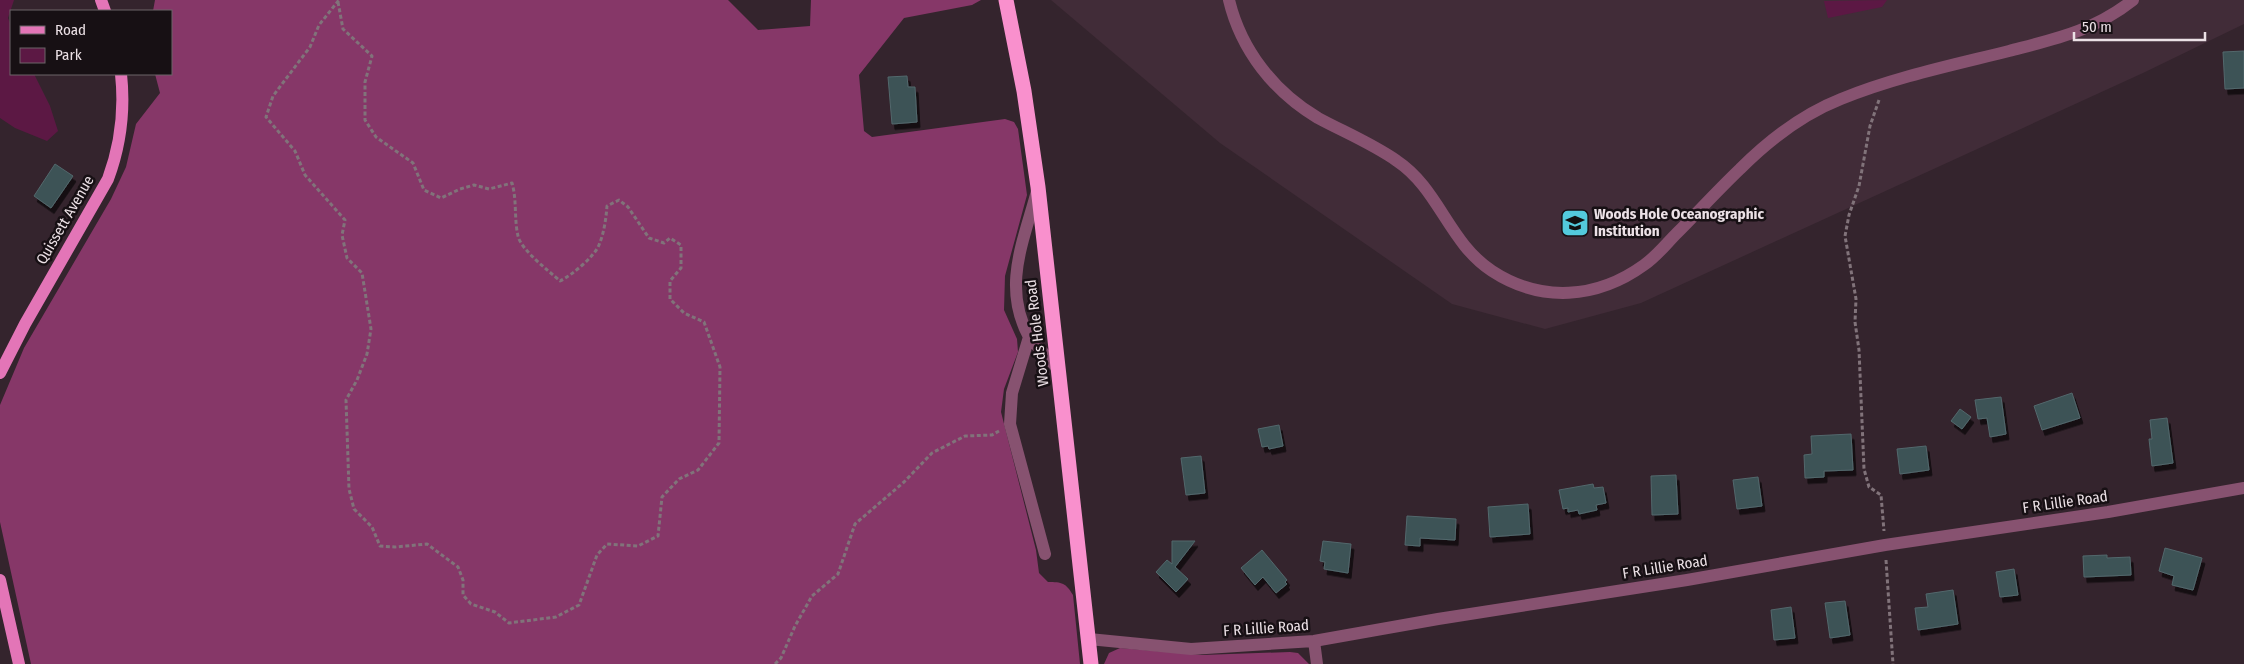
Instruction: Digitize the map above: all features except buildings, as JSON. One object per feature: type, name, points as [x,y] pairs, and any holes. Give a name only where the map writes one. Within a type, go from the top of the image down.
[{"type":"highway","name":"Woods Hole Road","points":[[1006,0],[1025,101],[1038,186],[1091,664]]},
{"type":"main road","name":"Quissett Avenue","points":[[0,373],[25,324],[108,179],[122,131],[124,100],[121,75]]},
{"type":"main road","points":[[0,580],[18,664]]},
{"type":"street","points":[[1229,0],[1234,18],[1249,49],[1270,80],[1281,91],[1311,113],[1403,165],[1429,191],[1457,238],[1479,262],[1513,282],[1548,293],[1582,291],[1606,285],[1633,272],[1656,254],[1739,169],[1785,130],[1838,100],[1886,84],[2064,37],[2100,22],[2133,0]]},
{"type":"street","points":[[1038,186],[1015,271],[1016,302],[1020,321],[1029,338],[1059,370]]},
{"type":"street","points":[[1029,338],[1012,393],[1010,424],[1045,554]]},
{"type":"street","name":"F R Lillie Road","points":[[1089,639],[1192,649],[1314,641],[1438,619],[1687,580],[1885,545],[2108,512],[2244,488]]},
{"type":"street","points":[[1314,641],[1317,664]]},
{"type":"path","points":[[338,1],[343,29],[372,56],[365,82],[365,120],[376,137],[413,163],[424,190],[441,198],[460,188],[474,185],[489,189],[512,183],[516,197],[518,238],[528,251],[560,281],[573,275],[599,247],[607,206],[619,200],[628,207],[649,238],[664,243],[670,238],[681,245],[681,268],[670,281],[670,299],[684,313],[704,322],[714,348],[720,367],[719,443],[698,470],[679,479],[662,497],[658,536],[638,546],[607,544],[596,554],[579,605],[556,617],[509,623],[495,612],[471,604],[464,595],[463,580],[458,567],[427,544],[395,547],[380,546],[372,527],[354,509],[349,489],[346,400],[357,380],[367,354],[371,329],[362,273],[347,258],[342,234],[344,220],[305,175],[295,151],[266,117],[273,96],[310,46],[319,25],[338,1]]},
{"type":"path","points":[[1886,84],[1870,126],[1859,186],[1849,215],[1845,236],[1856,299],[1855,322],[1859,350],[1864,469],[1870,487],[1881,495],[1893,664]]},
{"type":"path","points":[[775,664],[781,658],[795,626],[812,596],[838,574],[855,524],[904,482],[932,454],[964,436],[992,435],[1010,424]]},
{"type":"shaded area","points":[[155,0],[728,0],[758,30],[810,26],[811,0],[981,0],[972,5],[904,18],[859,75],[864,131],[872,137],[1005,119],[1014,122],[1018,129],[1027,195],[1005,276],[1004,310],[1017,339],[1018,352],[1004,389],[1001,412],[1036,550],[1039,573],[1048,582],[1060,583],[1066,586],[1073,595],[1080,664],[31,664],[0,522],[0,405],[24,348],[111,199],[126,167],[136,124],[160,93],[155,75],[172,75],[172,10],[153,10]]},
{"type":"shaded area","name":"Woods Hole Oceanographic Institution","points":[[1051,0],[2244,0],[2244,24],[2143,73],[1641,303],[1545,329],[1452,304],[1220,143]]},
{"type":"shaded area","points":[[1120,648],[1202,655],[1290,652],[1298,653],[1309,664],[1104,664],[1109,653]]},
{"type":"green space","points":[[0,0],[14,0],[8,18],[10,23],[10,75],[34,75],[50,106],[58,131],[47,141],[15,128],[0,118]]},
{"type":"green space","points":[[1887,0],[1882,7],[1828,18],[1824,1]]},
{"type":"place","name":"Woods Hole Oceanographic Institution","points":[[1575,223]]}]
